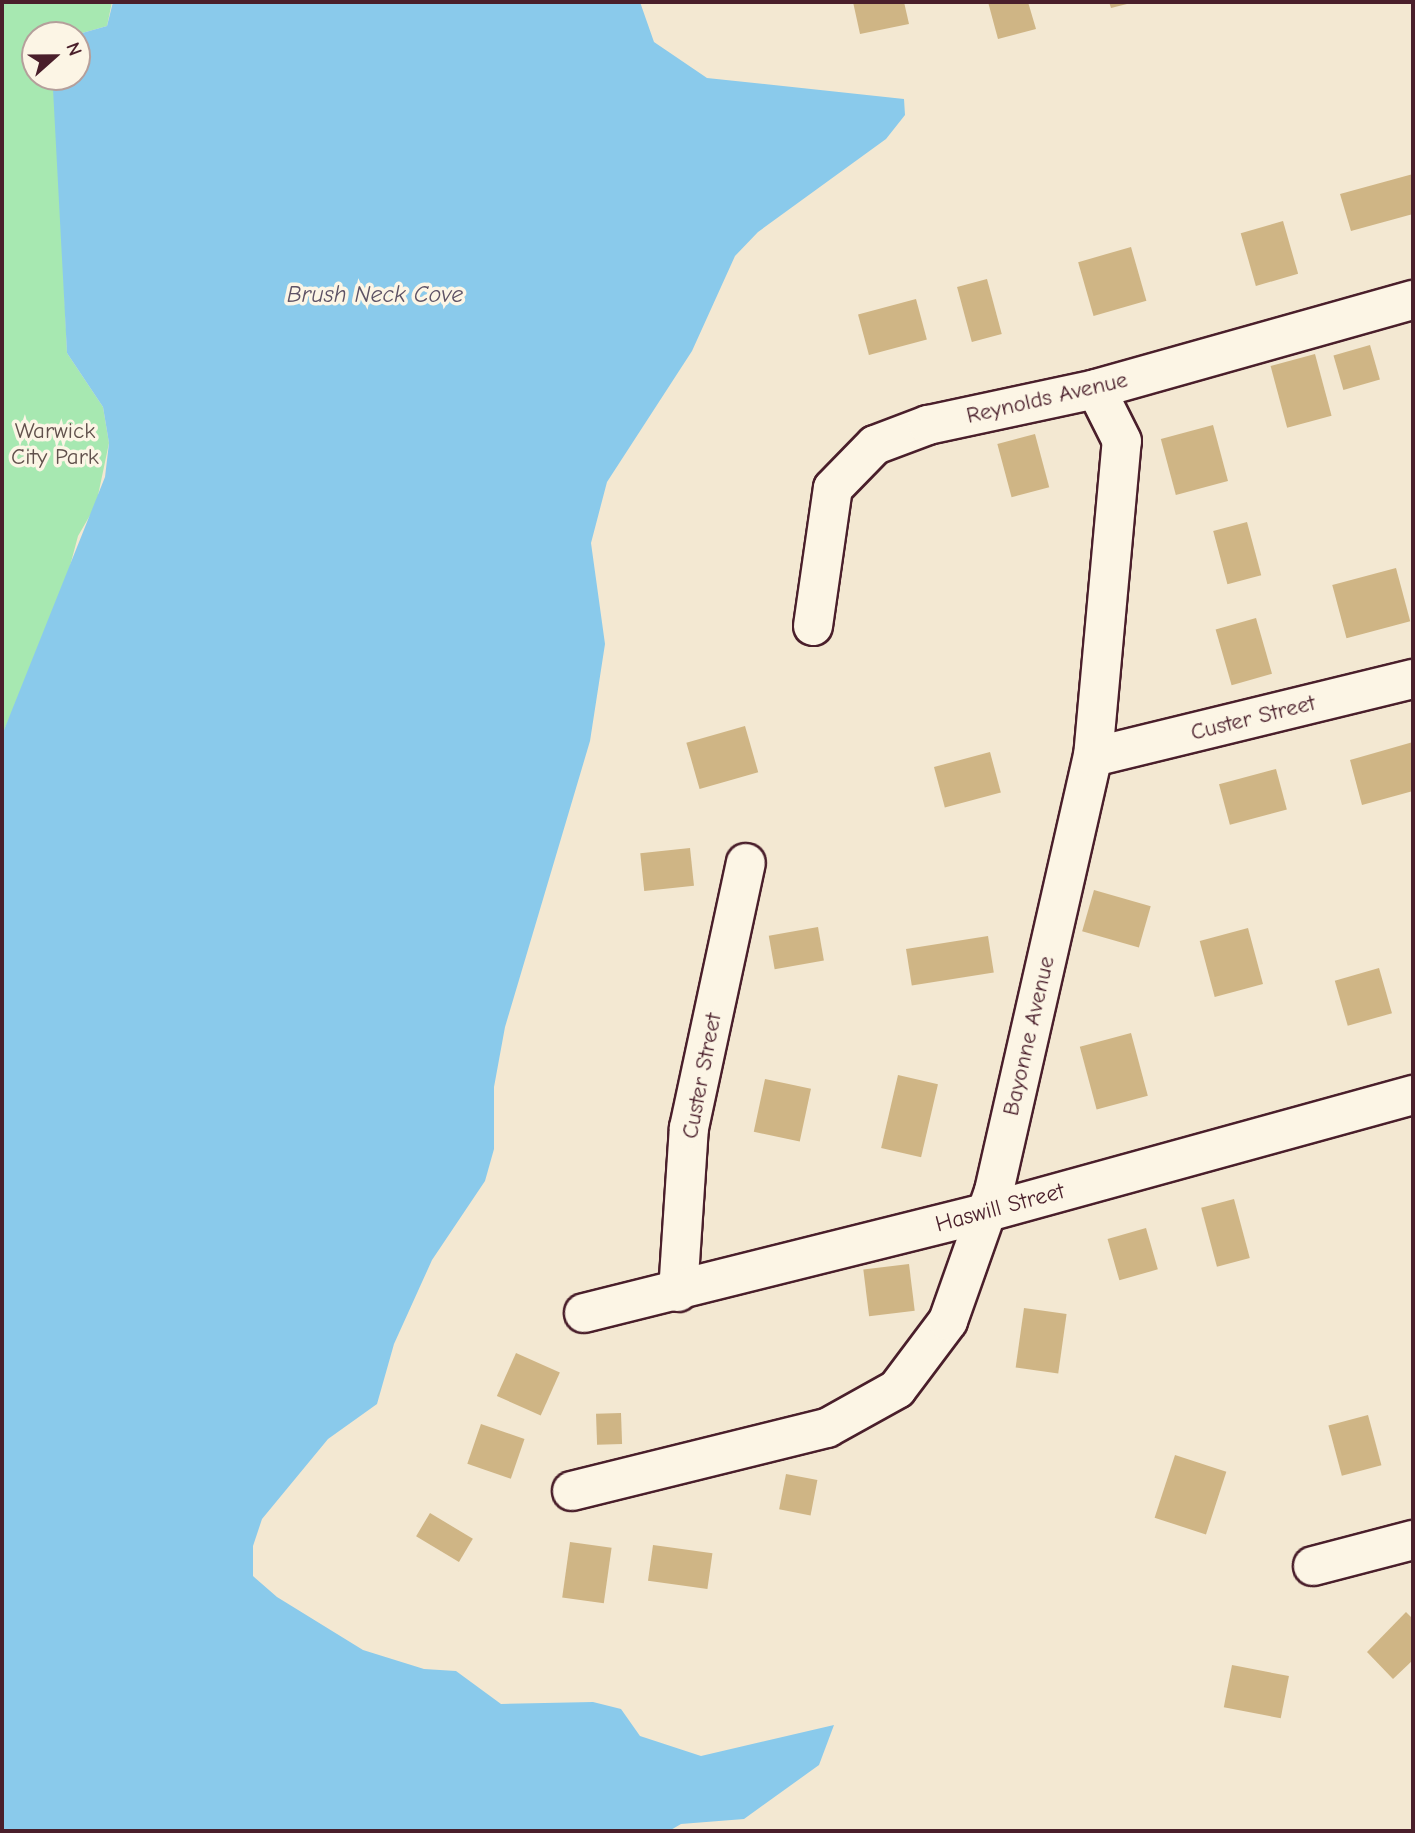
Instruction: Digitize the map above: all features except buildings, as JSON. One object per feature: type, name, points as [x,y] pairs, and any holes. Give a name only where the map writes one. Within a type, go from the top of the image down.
[{"type":"street","name":"Reynolds Avenue","points":[[813,626],[833,488],[853,462],[875,445],[928,425],[1096,389],[1413,300]]},
{"type":"street","name":"Bayonne Avenue","points":[[572,1491],[827,1428],[897,1389],[948,1321],[988,1212],[1093,757],[1122,441],[1096,389]]},
{"type":"street","name":"Custer Street","points":[[1093,757],[1413,679]]},
{"type":"street","name":"Custer Street","points":[[678,1292],[689,1128],[746,863]]},
{"type":"street","name":"Haswill Street","points":[[584,1313],[678,1292],[988,1212],[1413,1095]]},
{"type":"street","points":[[1313,1566],[1413,1540]]},
{"type":"green space","name":"Warwick City Park","points":[[2,2],[112,2],[107,26],[91,30],[91,21],[21,21],[21,91],[56,91],[67,353],[103,407],[109,443],[96,505],[78,536],[61,600],[2,735]]},
{"type":"water","name":"Brush Neck Cove","points":[[113,2],[640,2],[654,42],[707,78],[904,99],[905,115],[886,139],[758,232],[735,256],[692,351],[607,482],[591,543],[605,644],[590,741],[505,1027],[494,1087],[494,1149],[485,1181],[432,1260],[394,1344],[377,1404],[328,1439],[262,1519],[253,1546],[253,1576],[277,1597],[363,1650],[424,1669],[456,1671],[501,1704],[593,1702],[621,1709],[640,1736],[701,1756],[834,1725],[819,1765],[744,1819],[681,1824],[669,1831],[2,1831],[2,735],[105,477],[109,443],[103,407],[67,353],[53,91],[91,91],[91,30],[107,26]]}]
